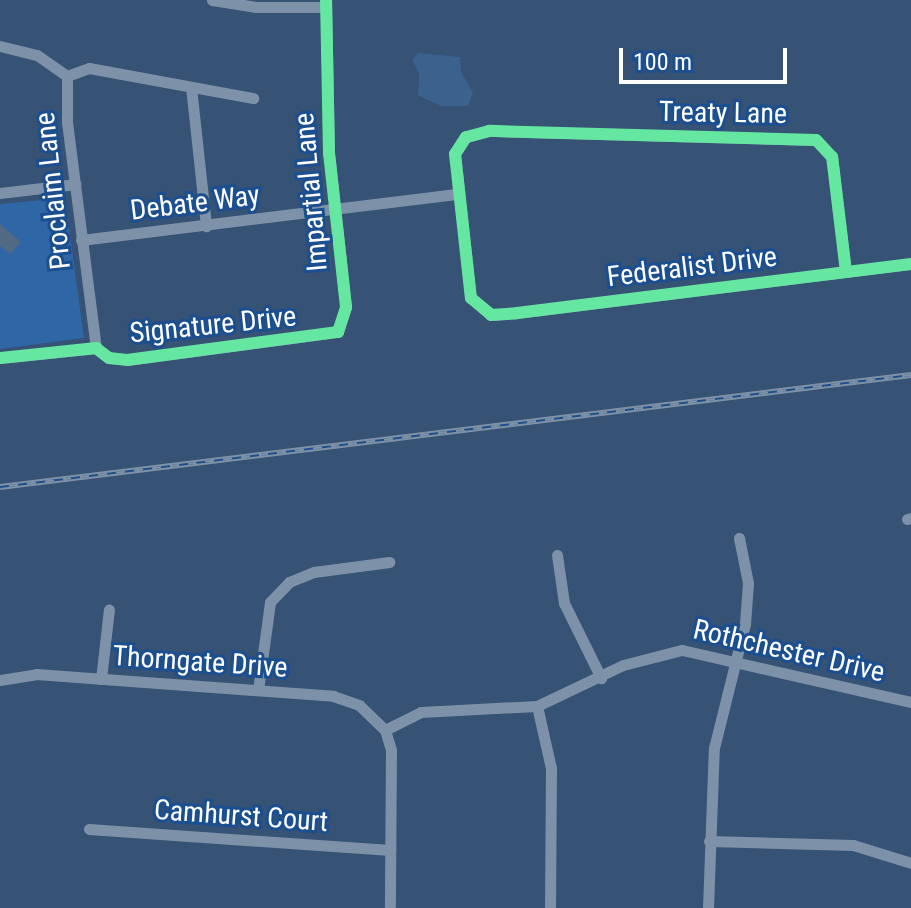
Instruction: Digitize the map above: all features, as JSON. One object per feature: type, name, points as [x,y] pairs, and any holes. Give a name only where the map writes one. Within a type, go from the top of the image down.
[{"type":"street","points":[[212,0],[256,7],[326,4]]},
{"type":"street","name":"Impartial Lane","points":[[326,4],[326,94],[334,209],[346,307],[338,332]]},
{"type":"street","points":[[0,46],[37,55],[67,76],[89,68],[253,98]]},
{"type":"street","name":"Proclaim Lane","points":[[67,76],[75,184],[96,348]]},
{"type":"street","points":[[191,87],[206,226]]},
{"type":"street","name":"Treaty Lane","points":[[458,194],[458,145],[471,134],[489,131],[816,140],[832,157],[846,272]]},
{"type":"street","points":[[0,193],[75,184]]},
{"type":"street","name":"Debate Way","points":[[81,240],[458,194]]},
{"type":"street","name":"Federalist Drive","points":[[458,194],[471,298],[480,311],[517,313],[911,264]]},
{"type":"street","name":"Signature Drive","points":[[0,358],[96,348],[109,358],[127,360],[338,332]]},
{"type":"street","points":[[708,908],[714,748],[736,659],[748,583],[739,538]]},
{"type":"street","points":[[557,555],[564,603],[601,678]]},
{"type":"street","points":[[258,690],[270,602],[289,582],[314,572],[389,562]]},
{"type":"street","points":[[101,679],[109,609]]},
{"type":"street","name":"Rothchester Drive","points":[[385,730],[429,711],[537,706],[662,652],[702,650],[911,702]]},
{"type":"street","name":"Thorngate Drive","points":[[0,680],[36,674],[345,698],[369,712],[385,730]]},
{"type":"street","points":[[537,706],[551,768],[550,908]]},
{"type":"street","points":[[385,730],[391,750],[390,908]]},
{"type":"street","name":"Camhurst Court","points":[[89,829],[390,850]]},
{"type":"street","points":[[709,841],[853,845],[911,863]]},
{"type":"shaded area","points":[[418,53],[460,57],[461,72],[473,93],[468,106],[441,106],[418,95],[419,73],[412,60]]},
{"type":"shaded area","points":[[65,198],[84,338],[0,349],[0,204]]},
{"type":"building","points":[[0,224],[21,242],[10,254],[0,246]]},
{"type":"railway","points":[[0,487],[911,375]]},
{"type":"cycle path","points":[[0,358],[96,348],[109,358],[127,360],[338,332],[346,307],[329,154],[326,0]]},
{"type":"cycle path","points":[[846,272],[832,157],[816,140],[489,131],[466,137],[455,154],[471,298],[491,315],[517,313],[911,264]]}]
